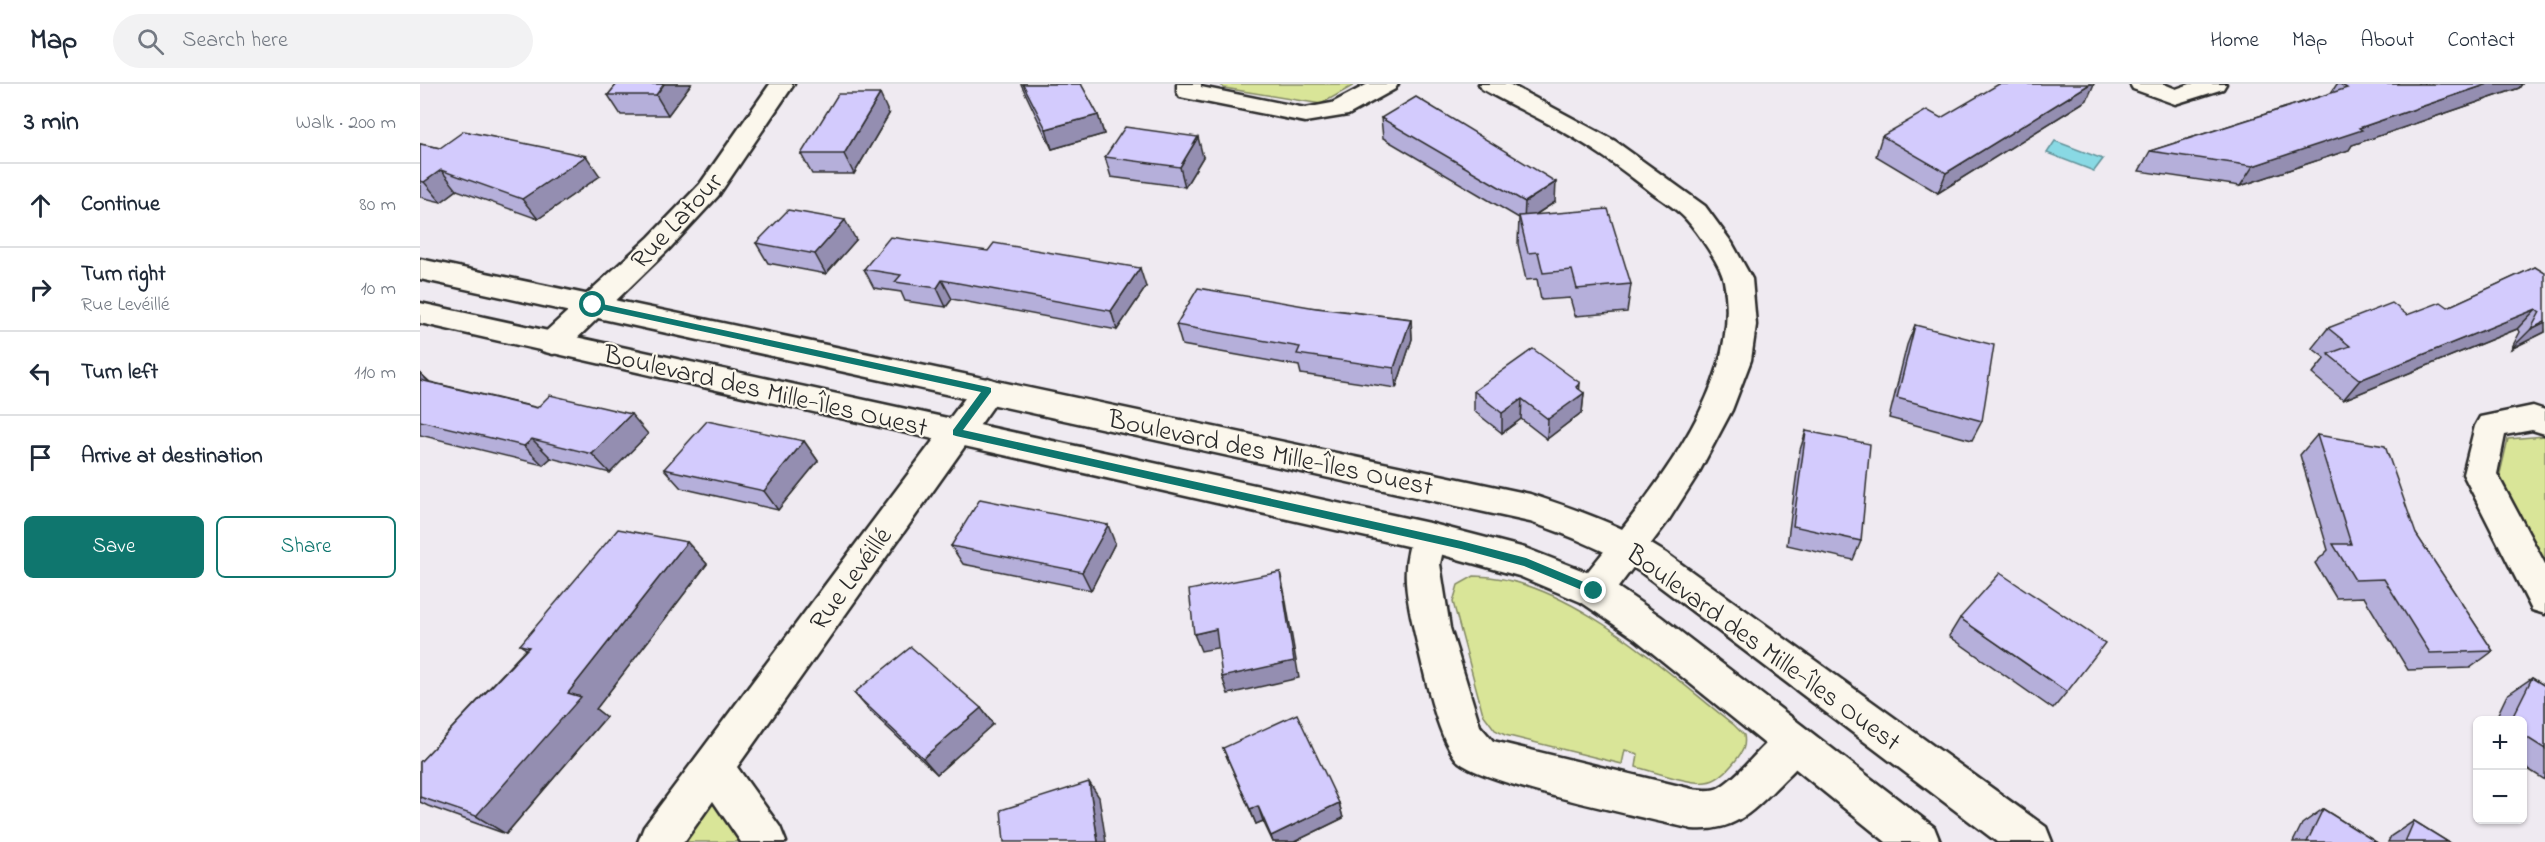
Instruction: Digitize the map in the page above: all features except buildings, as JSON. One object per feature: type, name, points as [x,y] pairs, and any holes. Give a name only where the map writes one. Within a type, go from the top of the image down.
[{"type":"street","name":"Rue Latour","points":[[553,342],[659,243],[709,190],[782,84]]},
{"type":"street","points":[[1189,84],[1189,92],[1305,115],[1339,110],[1386,84]]},
{"type":"street","points":[[1491,84],[1606,146],[1695,212],[1722,250],[1738,279],[1740,341],[1736,360],[1705,433],[1686,465],[1629,547],[1594,591]]},
{"type":"street","points":[[2142,84],[2175,98],[2213,84]]},
{"type":"street","name":"Boulevard des Mille-Îles Ouest","points":[[420,269],[1530,508],[1586,528],[1629,547],[1702,597],[2031,842]]},
{"type":"street","name":"Boulevard des Mille-Îles Ouest","points":[[420,313],[1429,537],[1526,563],[1594,591],[1647,627],[1919,842]]},
{"type":"street","name":"Rue Levéillé","points":[[659,842],[988,390]]},
{"type":"street","points":[[2545,422],[2533,418],[2491,426],[2480,474],[2545,599]]},
{"type":"street","name":"Boulevard des Mille-Îles Ouest","points":[[1429,537],[1422,565],[1424,593],[1457,721],[1470,746],[1482,756],[1500,764],[1692,809],[1706,810],[1722,808],[1735,801],[1793,744]]},
{"type":"street","points":[[714,767],[765,842]]},
{"type":"green space","points":[[1220,84],[1356,84],[1321,104],[1224,88]]},
{"type":"green space","points":[[2545,436],[2545,571],[2498,482],[2508,439]]},
{"type":"green space","points":[[1474,576],[1509,580],[1544,592],[1579,609],[1613,630],[1734,725],[1744,735],[1744,745],[1740,754],[1718,777],[1710,781],[1699,782],[1681,780],[1636,767],[1638,754],[1625,750],[1622,764],[1505,735],[1495,730],[1483,714],[1453,602],[1458,585]]},
{"type":"green space","points":[[711,784],[752,842],[670,842]]},
{"type":"water","points":[[2055,141],[2103,159],[2094,171],[2047,153]]},
{"type":"route","points":[[593,305],[988,390],[956,433],[1429,537],[1526,563],[1594,591]]}]
